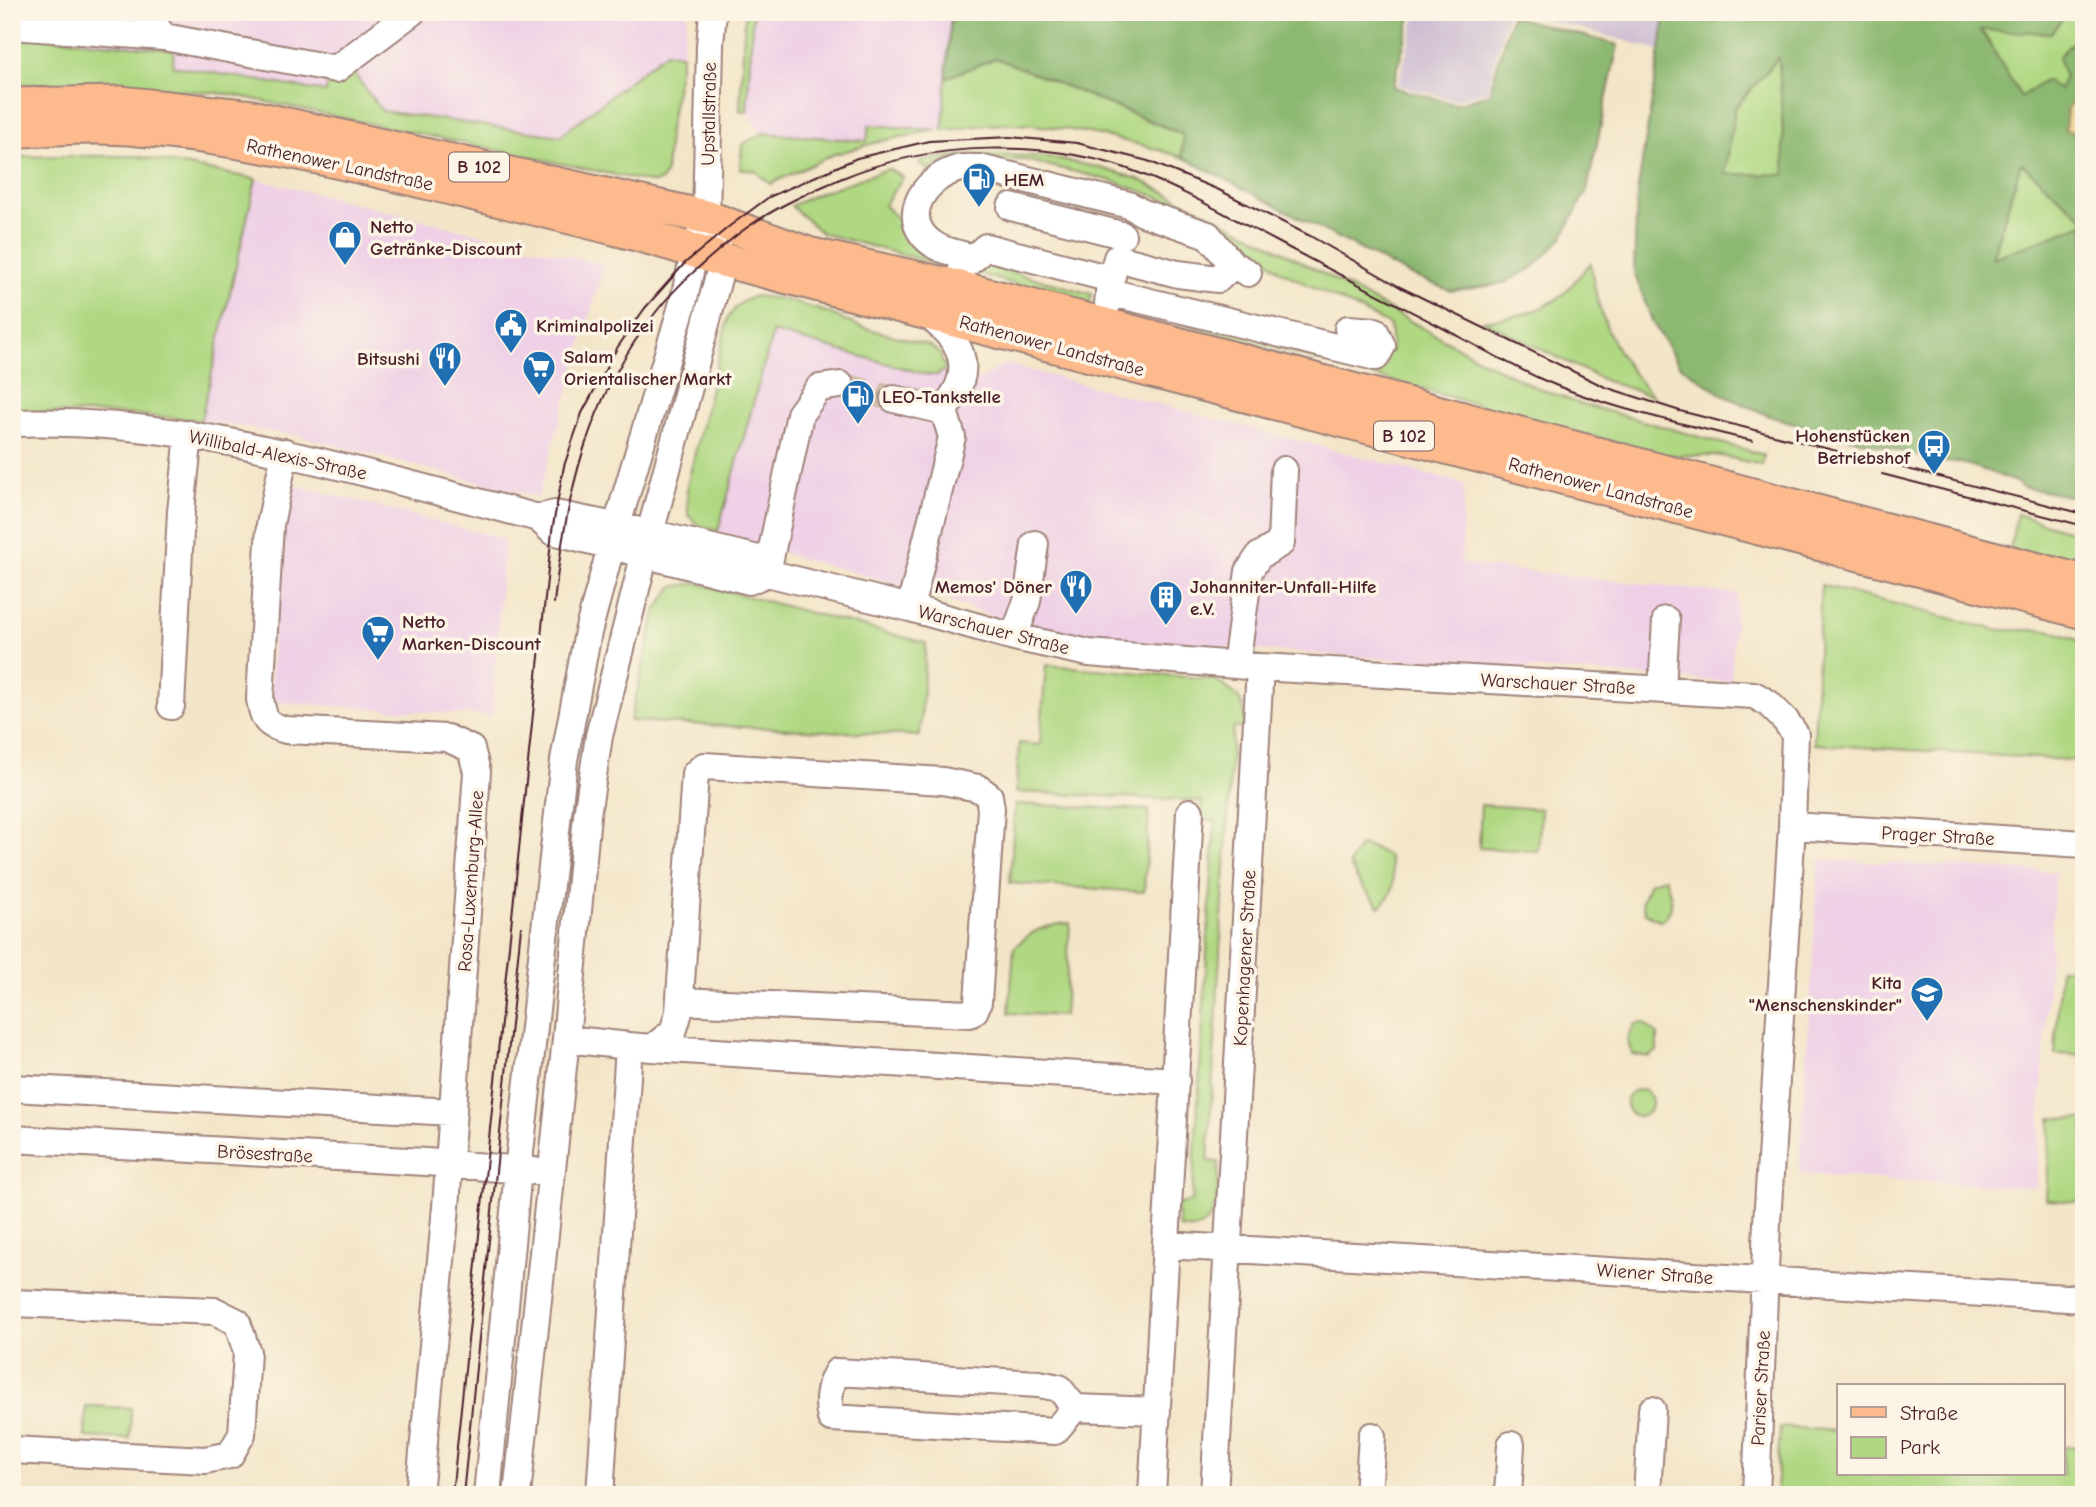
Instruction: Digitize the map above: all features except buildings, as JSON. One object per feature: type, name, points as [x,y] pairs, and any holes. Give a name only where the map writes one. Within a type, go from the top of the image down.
[{"type":"main road","name":"Rathenower Landstraße","points":[[12,105],[120,103],[252,117],[706,217],[807,254],[944,284],[1105,325],[2084,582]]},
{"type":"main road","name":"Rathenower Landstraße","points":[[12,131],[138,128],[258,144],[334,160],[645,235],[709,255],[925,312],[2084,612]]},
{"type":"street","points":[[145,12],[164,37]]},
{"type":"street","points":[[12,26],[164,37],[336,69],[412,12]]},
{"type":"street","name":"Upstallstraße","points":[[709,255],[706,217],[713,12]]},
{"type":"street","points":[[960,168],[979,168],[1129,205],[1143,213],[1208,235],[1240,269],[1218,279],[937,246],[919,230],[915,208],[921,195],[939,177],[960,168]]},
{"type":"street","points":[[944,284],[980,252],[1027,181]]},
{"type":"street","points":[[1105,325],[1129,205]]},
{"type":"street","points":[[1011,208],[1115,266],[1301,338],[1349,336]]},
{"type":"street","points":[[486,1495],[518,1170],[564,760],[589,632],[615,536],[683,303],[709,255]]},
{"type":"street","points":[[517,1495],[587,816],[599,736],[647,544],[709,255]]},
{"type":"street","points":[[910,608],[953,437],[944,411],[960,383],[963,366],[962,354],[950,333],[925,312]]},
{"type":"street","points":[[767,573],[800,414],[819,388],[839,385]]},
{"type":"street","points":[[894,399],[944,411]]},
{"type":"street","name":"Willibald-Alexis-Straße","points":[[12,423],[130,426],[189,434],[285,452],[538,518],[555,514],[615,536]]},
{"type":"street","points":[[171,706],[181,512],[189,434]]},
{"type":"street","name":"Rosa-Luxemburg-Allee","points":[[285,452],[270,525],[260,699],[269,725],[286,730],[447,738],[471,749],[477,772],[449,1164],[419,1495]]},
{"type":"street","name":"Kopenhagener Straße","points":[[1214,1495],[1227,1249],[1248,666],[1249,570],[1259,556],[1281,543],[1284,470]]},
{"type":"street","points":[[615,536],[647,544]]},
{"type":"street","name":"Warschauer Straße","points":[[647,544],[754,558],[767,573],[1014,637],[1089,653],[1248,666],[1754,695],[1768,703],[1795,734],[1765,1281]]},
{"type":"street","points":[[1014,637],[1027,601],[1035,544]]},
{"type":"street","points":[[1662,689],[1666,620]]},
{"type":"street","points":[[641,1047],[673,1032],[680,1001],[695,774],[704,766],[943,781],[978,788],[989,796],[991,809],[978,1002],[970,1014],[680,1001]]},
{"type":"street","points":[[1152,1495],[1190,812]]},
{"type":"street","name":"Prager Straße","points":[[1792,826],[2084,844]]},
{"type":"street","points":[[566,1038],[641,1047],[1176,1081]]},
{"type":"street","points":[[600,1495],[641,1047]]},
{"type":"street","points":[[12,1088],[453,1112]]},
{"type":"street","name":"Brösestraße","points":[[12,1139],[518,1170]]},
{"type":"street","points":[[518,1170],[551,1173]]},
{"type":"street","points":[[1166,1245],[1227,1249]]},
{"type":"street","name":"Wiener Straße","points":[[1227,1249],[2084,1299]]},
{"type":"street","name":"Pariser Straße","points":[[1756,1495],[1765,1281]]},
{"type":"street","points":[[12,1303],[215,1311],[237,1322],[247,1352],[242,1434],[230,1455],[205,1461],[12,1450]]},
{"type":"street","points":[[1075,1408],[1055,1431],[1037,1431],[831,1418],[829,1408],[832,1380],[837,1372],[1039,1384],[1059,1388],[1075,1408],[1157,1411]]},
{"type":"street","points":[[1647,1495],[1652,1410]]},
{"type":"street","points":[[1368,1495],[1372,1436]]},
{"type":"street","points":[[1508,1495],[1511,1445]]},
{"type":"shaded area","points":[[12,12],[688,12],[682,54],[666,52],[560,136],[382,111],[352,71],[326,92],[172,66],[12,19]]},
{"type":"shaded area","points":[[753,12],[951,12],[943,130],[869,125],[868,141],[762,133],[747,111]]},
{"type":"shaded area","points":[[1417,12],[1508,12],[1487,91],[1454,100],[1398,85]]},
{"type":"shaded area","points":[[1518,12],[1666,12],[1659,50]]},
{"type":"shaded area","points":[[256,179],[604,265],[538,497],[300,436],[201,420]]},
{"type":"shaded area","points":[[773,331],[928,375],[944,372],[980,380],[1005,364],[1464,484],[1461,564],[1737,594],[1731,682],[1087,638],[999,618],[894,583],[796,557],[718,531]]},
{"type":"shaded area","points":[[287,483],[504,539],[492,716],[270,702],[278,537]]},
{"type":"shaded area","name":"Kita \"Menschenskinder\"","points":[[1819,859],[2055,872],[2036,1188],[1799,1174]]},
{"type":"green space","points":[[745,12],[753,12],[747,111],[740,111]]},
{"type":"green space","points":[[951,12],[1412,12],[1393,87],[1455,104],[1489,94],[1511,16],[1618,45],[1587,190],[1562,238],[1533,268],[1502,284],[1451,291],[1408,274],[1182,157],[1183,134],[996,58],[946,78]]},
{"type":"green space","points":[[1666,12],[2068,12],[2051,33],[1981,30],[2021,97],[2046,80],[2059,90],[2065,77],[2058,57],[2084,31],[2084,88],[2079,88],[2065,129],[2078,134],[2084,147],[2084,219],[2021,163],[1992,258],[2084,224],[2084,497],[2022,487],[2016,482],[1957,462],[1941,462],[1772,417],[1725,396],[1679,365],[1653,323],[1634,272],[1637,194]],"holes":[[[1779,57],[1785,175],[1725,174],[1735,108]]]},
{"type":"green space","points":[[2068,12],[2084,12],[2084,31],[2059,57],[2065,77],[2059,91],[2021,97],[1981,29],[2051,33]]},
{"type":"green space","points":[[12,34],[174,50],[173,66],[326,92],[329,76],[352,71],[382,111],[560,136],[666,52],[682,54],[669,130],[666,172],[662,180],[654,183],[229,94],[121,86],[12,85]]},
{"type":"green space","points":[[1779,57],[1785,175],[1724,174],[1735,108]]},
{"type":"green space","points":[[996,58],[1183,135],[1182,157],[1120,140],[1034,125],[1004,124],[943,130],[946,78]]},
{"type":"green space","points":[[869,125],[937,130],[881,141],[832,155],[770,184],[755,171],[740,169],[742,145],[762,133],[867,141]]},
{"type":"green space","points":[[136,156],[256,179],[201,420],[125,414],[12,412],[12,157]]},
{"type":"green space","points":[[952,156],[1046,157],[1097,167],[1138,179],[1269,244],[1535,387],[1578,403],[1764,455],[1762,465],[1722,456],[1661,455],[1141,312],[1392,351],[1390,325],[1280,271],[1255,248],[1168,201],[1113,181],[1025,160],[944,161],[929,171],[919,162]]},
{"type":"green space","points":[[2021,163],[2084,219],[2084,224],[1992,259]]},
{"type":"green space","points":[[888,169],[903,177],[884,205],[926,250],[950,258],[940,265],[822,233],[791,206],[819,193]]},
{"type":"green space","points":[[1591,263],[1598,303],[1608,330],[1628,366],[1653,396],[1606,381],[1483,321],[1524,314],[1543,307],[1561,296]]},
{"type":"green space","points":[[986,265],[1092,294],[1089,305],[979,274]]},
{"type":"green space","points":[[756,296],[782,299],[826,312],[858,326],[931,346],[941,355],[947,368],[937,375],[928,375],[773,332],[718,531],[698,525],[688,515],[687,486],[728,318],[740,304]]},
{"type":"green space","points":[[2017,514],[2084,534],[2084,567],[2010,549]]},
{"type":"green space","points":[[696,583],[926,643],[920,736],[630,721],[656,611],[672,587]]},
{"type":"green space","points":[[1821,585],[1996,630],[2049,630],[2084,642],[2084,761],[1814,744]]},
{"type":"green space","points":[[1046,665],[1214,679],[1238,698],[1244,710],[1245,728],[1233,728],[1208,1161],[1219,1162],[1218,1188],[1212,1214],[1196,1229],[1179,1227],[1177,1205],[1192,1201],[1215,821],[1201,820],[1202,801],[1016,792],[1019,743],[1040,745]]},
{"type":"green space","points":[[1015,804],[1149,810],[1144,892],[1010,883]]},
{"type":"green space","points":[[1481,805],[1541,809],[1538,851],[1479,848]]},
{"type":"green space","points":[[1360,845],[1376,849],[1389,857],[1392,890],[1380,907],[1360,884],[1349,864]]},
{"type":"green space","points":[[1665,878],[1671,895],[1671,906],[1661,921],[1645,913],[1642,901],[1650,882]]},
{"type":"green space","points":[[1070,923],[1064,1016],[1009,1013],[1014,948],[1039,930]]},
{"type":"green space","points":[[2060,968],[2084,969],[2084,1055],[2055,1054]]},
{"type":"green space","points":[[1643,1023],[1657,1034],[1657,1051],[1648,1057],[1632,1054],[1627,1039],[1635,1024]]},
{"type":"green space","points":[[1639,1090],[1648,1094],[1652,1103],[1648,1112],[1639,1116],[1630,1112],[1626,1103],[1630,1094]]},
{"type":"green space","points":[[2051,1118],[2084,1119],[2084,1202],[2046,1200]]},
{"type":"green space","points":[[86,1406],[131,1408],[130,1439],[85,1437]]},
{"type":"green space","points":[[1780,1427],[1837,1431],[1837,1476],[2064,1476],[2064,1446],[2084,1447],[2084,1495],[1776,1495]]},
{"type":"sand","points":[[2079,88],[2084,88],[2084,111],[2078,134],[2065,130],[2067,110]]},
{"type":"tunnel","points":[[840,385],[894,399]]},
{"type":"tram line","points":[[452,1495],[552,531],[564,466],[582,413],[617,348],[645,308],[685,263],[769,197],[857,158],[929,141],[1010,137],[1077,143],[1148,161],[1219,190],[1312,237],[1400,287],[1605,387],[1680,411],[2084,514]]},
{"type":"tram line","points":[[554,603],[573,486],[597,414],[632,345],[664,302],[727,243],[753,223],[781,207],[810,192],[875,166],[950,151],[1028,149],[1104,162],[1139,173],[1208,205],[1502,360],[1566,390],[1619,407],[1753,441]]},
{"type":"tram line","points":[[1882,474],[2084,526]]},
{"type":"tram line","points":[[463,1495],[521,927]]},
{"type":"place","name":"HEM","points":[[979,209]]},
{"type":"place","name":"Netto Getränke-Discount","points":[[345,267]]},
{"type":"place","name":"Kriminalpolizei","points":[[511,355]]},
{"type":"place","name":"Bitsushi","points":[[445,388]]},
{"type":"place","name":"Salam Orientalischer Markt","points":[[539,397]]},
{"type":"place","name":"LEO-Tankstelle","points":[[858,426]]},
{"type":"place","name":"Hohenstücken Betriebshof","points":[[1934,476]]},
{"type":"place","name":"Memos' Döner","points":[[1076,616]]},
{"type":"place","name":"Johanniter-Unfall-Hilfe e.V.","points":[[1166,627]]},
{"type":"place","name":"Netto Marken-Discount","points":[[378,662]]},
{"type":"place","name":"Kita \"Menschenskinder\"","points":[[1927,1023]]}]
